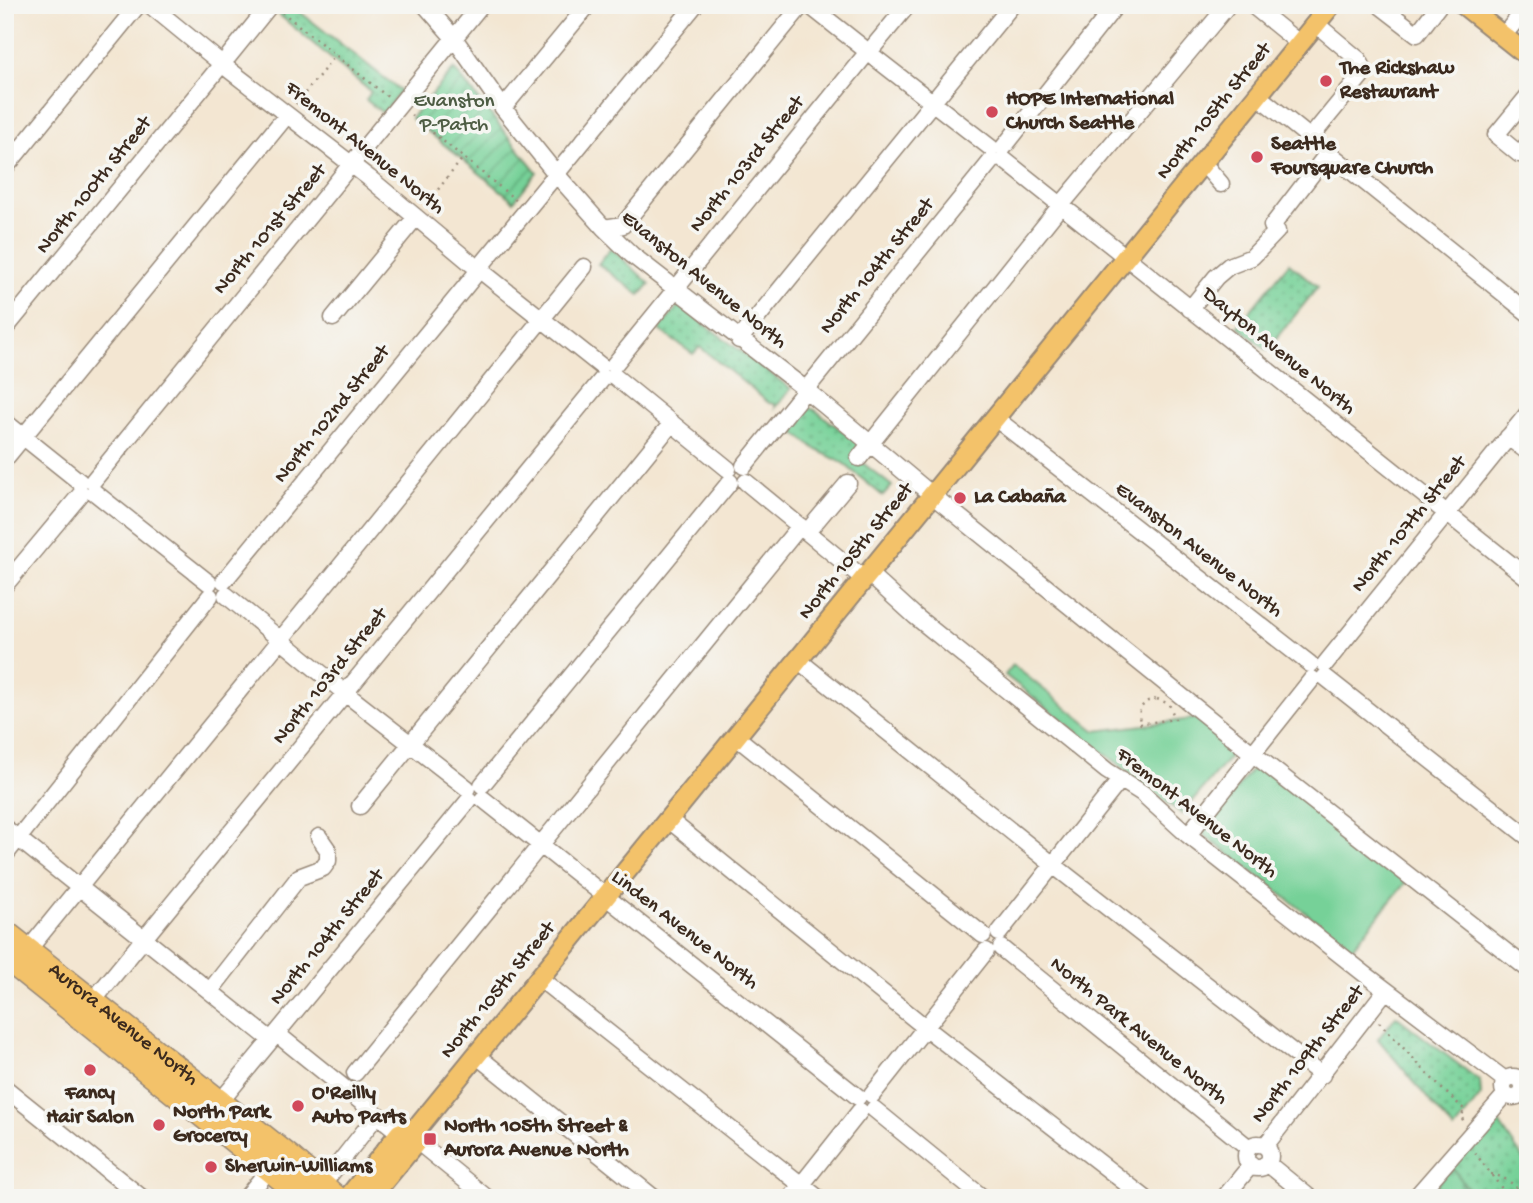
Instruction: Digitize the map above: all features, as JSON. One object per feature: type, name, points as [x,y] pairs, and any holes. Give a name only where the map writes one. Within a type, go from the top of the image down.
[{"type":"highway","name":"Aurora Avenue North","points":[[5,932],[13,962],[270,1168],[321,1193]]},
{"type":"highway","name":"Aurora Avenue North","points":[[13,962],[92,1002],[220,1102],[321,1193]]},
{"type":"main road","points":[[1465,5],[1528,56]]},
{"type":"main road","name":"North 105th Street","points":[[370,1198],[412,1134],[1258,96],[1300,44],[1321,12]]},
{"type":"main road","name":"North 105th Street","points":[[348,1198],[412,1134]]},
{"type":"street","points":[[5,168],[138,5]]},
{"type":"street","name":"Fremont Avenue North","points":[[150,5],[803,529],[866,576],[884,586],[894,598],[1107,771],[1142,793],[1188,835],[1386,990],[1518,1085]]},
{"type":"street","name":"North 100th Street","points":[[5,330],[270,5]]},
{"type":"street","name":"Evanston Avenue North","points":[[425,5],[454,38],[503,108],[557,174],[604,228],[632,255],[805,389],[1252,753],[1528,969]]},
{"type":"street","name":"North 101st Street","points":[[5,585],[481,5]]},
{"type":"street","points":[[503,108],[588,5]]},
{"type":"street","name":"North 102nd Street","points":[[5,855],[217,589],[695,5]]},
{"type":"street","points":[[604,228],[623,225],[802,5]]},
{"type":"street","name":"Dayton Avenue North","points":[[809,5],[1528,578]]},
{"type":"street","name":"North 103rd Street","points":[[92,1002],[908,5]]},
{"type":"street","points":[[739,340],[1012,5]]},
{"type":"street","name":"North 104th Street","points":[[220,1102],[737,474],[1116,5]]},
{"type":"street","points":[[859,458],[1061,205],[1228,5]]},
{"type":"street","points":[[1252,5],[1300,44]]},
{"type":"street","points":[[1384,5],[1382,8],[1417,34],[1439,5]]},
{"type":"street","points":[[1503,36],[1528,6]]},
{"type":"street","points":[[1310,138],[1361,76],[1363,68],[1321,12]]},
{"type":"street","points":[[1258,96],[1528,313]]},
{"type":"street","points":[[1523,149],[1496,135],[1528,96]]},
{"type":"street","points":[[5,459],[287,115]]},
{"type":"street","points":[[1190,309],[1216,277],[1229,266],[1252,257],[1328,153]]},
{"type":"street","points":[[1203,163],[1221,184]]},
{"type":"street","points":[[333,318],[416,217]]},
{"type":"street","points":[[13,962],[80,887],[584,267]]},
{"type":"street","name":"North 107th Street","points":[[1188,835],[1528,413]]},
{"type":"street","name":"Evanston Avenue North","points":[[995,418],[1528,837]]},
{"type":"street","name":"Linden Avenue North","points":[[5,422],[345,693],[606,895],[983,1198]]},
{"type":"street","points":[[360,806],[672,424]]},
{"type":"street","points":[[1508,437],[1528,452]]},
{"type":"street","points":[[355,1073],[540,845],[803,529],[848,483]]},
{"type":"street","points":[[798,660],[1052,864],[1322,1075]]},
{"type":"street","name":"North Park Avenue North","points":[[735,736],[1310,1198]]},
{"type":"street","points":[[791,1198],[1121,779]]},
{"type":"street","points":[[668,819],[926,1028],[1145,1198]]},
{"type":"street","points":[[5,828],[210,991],[377,1115],[412,1134],[487,1198]]},
{"type":"street","points":[[210,991],[299,877],[323,867],[328,861],[328,850],[318,837]]},
{"type":"street","points":[[539,978],[818,1198]]},
{"type":"street","name":"North 109th Street","points":[[1224,1198],[1386,990]]},
{"type":"street","points":[[476,1055],[654,1198]]},
{"type":"street","points":[[1415,1198],[1518,1085]]},
{"type":"street","points":[[5,1088],[142,1198]]},
{"type":"street","points":[[321,1193],[377,1115]]},
{"type":"street","points":[[246,1198],[270,1168]]},
{"type":"path","points":[[287,115],[335,55]]},
{"type":"path","points":[[416,217],[463,158]]},
{"type":"path","points":[[1157,699],[1169,704],[1175,719],[1139,724],[1138,718],[1143,704],[1157,699]]},
{"type":"path","points":[[1370,1011],[1440,1087],[1465,1110],[1461,1116],[1466,1140],[1509,1198]]},
{"type":"path","points":[[1491,1174],[1512,1183],[1525,1198]]},
{"type":"green space","points":[[283,5],[291,5],[401,91],[383,113],[366,100],[371,92],[277,13]]},
{"type":"green space","name":"Evanston P-Patch","points":[[454,69],[537,172],[514,201],[411,118]]},
{"type":"green space","points":[[611,248],[650,284],[640,295],[598,264]]},
{"type":"green space","points":[[1289,263],[1318,287],[1267,350],[1238,326]]},
{"type":"green space","points":[[679,305],[791,389],[775,408],[775,404],[769,403],[700,347],[693,354],[659,330]]},
{"type":"green space","points":[[806,407],[815,410],[862,446],[854,456],[892,486],[883,496],[843,463],[817,450],[786,426],[799,409]]},
{"type":"green space","points":[[1013,665],[1096,731],[1200,718],[1238,747],[1182,814],[1005,675]]},
{"type":"green space","points":[[1258,762],[1407,881],[1352,948],[1201,833]]},
{"type":"green space","points":[[1396,1016],[1480,1081],[1481,1095],[1454,1130],[1378,1039]]},
{"type":"green space","points":[[1495,1117],[1528,1166],[1528,1198],[1475,1198],[1451,1166]]},
{"type":"green space","points":[[1451,1166],[1475,1198],[1426,1198]]},
{"type":"place","name":"The Rickshaw Restaurant","points":[[1326,81]]},
{"type":"place","name":"HOPE International Church Seattle","points":[[992,112]]},
{"type":"place","name":"Seattle Foursquare Church","points":[[1257,157]]},
{"type":"place","name":"La Cabaña","points":[[960,498]]},
{"type":"place","name":"Fancy Hair Salon","points":[[90,1070]]},
{"type":"place","name":"O'Reilly Auto Parts","points":[[298,1106]]},
{"type":"place","name":"North Park Grocercy","points":[[159,1125]]},
{"type":"place","name":"North 105th Street & Aurora Avenue North","points":[[430,1139]]},
{"type":"place","name":"Sherwin-Williams","points":[[211,1167]]}]
